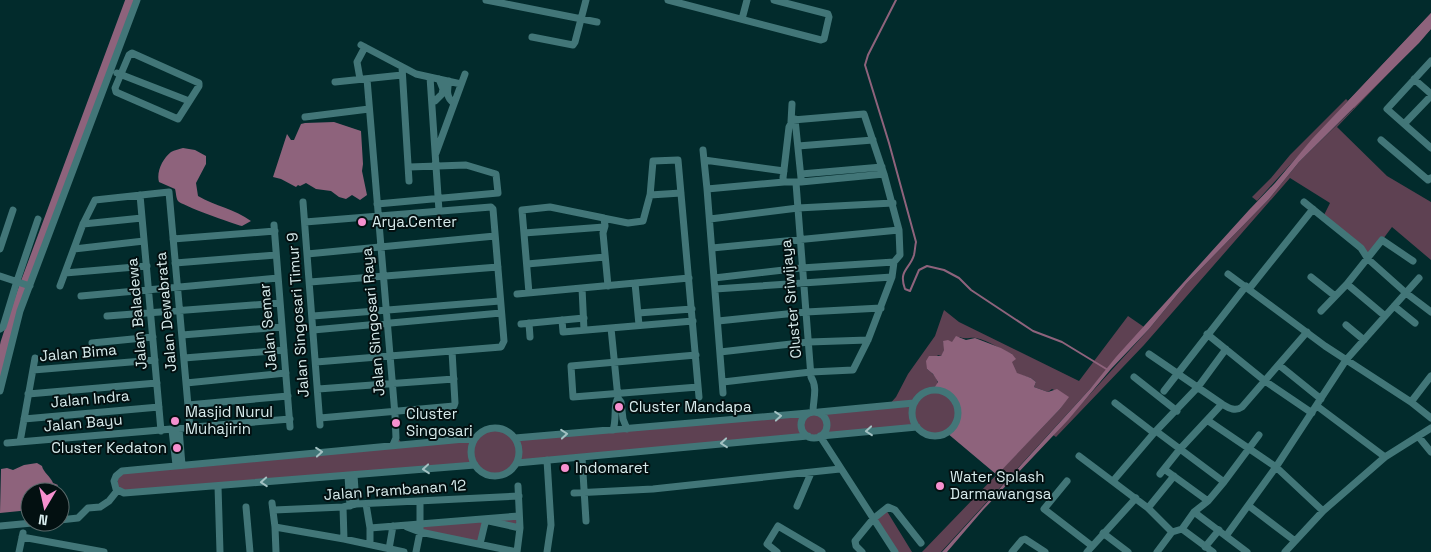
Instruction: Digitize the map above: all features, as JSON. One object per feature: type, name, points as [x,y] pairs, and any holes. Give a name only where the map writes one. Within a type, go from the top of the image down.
[{"type":"street","points":[[0,391],[15,328],[28,285],[137,0]]},
{"type":"street","points":[[484,8],[486,0],[597,22]]},
{"type":"street","points":[[532,37],[573,45],[586,0]]},
{"type":"street","points":[[668,0],[821,40],[824,39],[828,14],[774,0]]},
{"type":"street","points":[[742,19],[747,0]]},
{"type":"street","name":"Jalan Singosari Raya","points":[[395,413],[369,109],[363,79],[357,62],[363,46],[402,71]]},
{"type":"street","points":[[130,53],[198,82],[199,86],[180,118],[176,119],[116,92],[115,88],[121,74],[130,53]]},
{"type":"street","points":[[1431,61],[1387,109],[1431,148]]},
{"type":"street","points":[[110,70],[189,101]]},
{"type":"street","points":[[402,71],[409,181]]},
{"type":"street","points":[[335,82],[363,79],[402,71],[461,84]]},
{"type":"street","points":[[435,156],[465,74]]},
{"type":"street","points":[[430,77],[439,211]]},
{"type":"street","points":[[432,100],[435,101],[442,94],[443,89],[439,79]]},
{"type":"street","points":[[1405,123],[1431,95],[1414,79]]},
{"type":"street","points":[[449,81],[448,96],[454,103]]},
{"type":"street","points":[[784,182],[784,171],[793,120],[792,104]]},
{"type":"street","points":[[305,117],[369,109]]},
{"type":"street","points":[[723,382],[853,370],[881,308],[892,277],[894,262],[900,255],[899,230],[893,203],[864,114],[793,120]]},
{"type":"street","name":"Cluster Sriwijaya","points":[[793,120],[801,174],[798,182],[799,239],[811,375],[814,381],[815,393],[813,412]]},
{"type":"street","points":[[434,130],[438,128],[444,131]]},
{"type":"street","points":[[798,146],[873,140]]},
{"type":"street","points":[[1381,140],[1428,180],[1431,178]]},
{"type":"street","points":[[703,150],[723,393]]},
{"type":"street","points":[[529,293],[522,210],[550,207],[628,223],[643,221],[650,196],[653,161],[678,160],[699,397]]},
{"type":"street","points":[[704,160],[784,171]]},
{"type":"street","points":[[377,204],[496,194],[499,190],[497,176],[466,165],[408,167]]},
{"type":"street","points":[[801,174],[883,171]]},
{"type":"street","points":[[707,189],[798,182],[883,171]]},
{"type":"street","name":"Jalan Dewabrata","points":[[140,195],[170,193],[190,428]]},
{"type":"street","points":[[650,196],[681,194]]},
{"type":"street","points":[[60,286],[83,224],[95,200],[140,195]]},
{"type":"street","name":"Jalan Baladewa","points":[[140,195],[161,431]]},
{"type":"street","name":"Jalan Singosari Timur 9","points":[[303,202],[320,421],[395,413]]},
{"type":"street","points":[[1304,202],[1361,248],[1368,258],[1406,293],[1431,312]]},
{"type":"street","points":[[710,219],[798,208],[893,203]]},
{"type":"street","points":[[305,222],[489,206],[493,209],[504,342],[501,346],[316,362]]},
{"type":"street","points":[[1164,391],[1207,334],[1313,209]]},
{"type":"street","points":[[0,249],[13,210]]},
{"type":"street","points":[[83,224],[142,218]]},
{"type":"street","points":[[603,218],[608,286]]},
{"type":"street","points":[[1,327],[38,219]]},
{"type":"street","points":[[524,233],[604,227]]},
{"type":"street","name":"Jalan Semar","points":[[173,239],[274,228],[290,427]]},
{"type":"street","points":[[712,248],[899,230]]},
{"type":"street","points":[[308,254],[495,236]]},
{"type":"street","points":[[1321,312],[1347,284],[1382,240],[1412,261]]},
{"type":"street","points":[[74,249],[144,241]]},
{"type":"street","points":[[175,263],[276,255]]},
{"type":"street","points":[[526,264],[605,257]]},
{"type":"street","points":[[714,278],[801,268],[894,262]]},
{"type":"street","points":[[65,273],[147,266]]},
{"type":"street","points":[[310,282],[498,267]]},
{"type":"street","points":[[1228,274],[1248,287],[1306,332],[1411,402],[1431,418]]},
{"type":"street","points":[[0,276],[28,285]]},
{"type":"street","points":[[715,289],[892,277]]},
{"type":"street","points":[[1311,277],[1335,296]]},
{"type":"street","points":[[81,296],[149,288],[278,278]]},
{"type":"street","points":[[517,294],[689,278]]},
{"type":"street","points":[[1226,536],[1276,467],[1346,360],[1418,278]]},
{"type":"street","points":[[635,283],[639,325]]},
{"type":"street","points":[[1347,284],[1385,316]]},
{"type":"street","points":[[582,288],[584,330]]},
{"type":"street","points":[[312,316],[500,301]]},
{"type":"street","points":[[0,302],[9,305]]},
{"type":"street","points":[[107,316],[280,303]]},
{"type":"street","points":[[1394,306],[1415,322]]},
{"type":"street","points":[[718,321],[806,312],[881,308]]},
{"type":"street","points":[[638,313],[692,310]]},
{"type":"street","points":[[314,330],[501,313]]},
{"type":"street","points":[[521,324],[584,318]]},
{"type":"street","points":[[562,320],[563,332],[693,321]]},
{"type":"street","points":[[529,323],[530,337]]},
{"type":"street","points":[[1346,326],[1364,340]]},
{"type":"street","points":[[182,335],[282,327]]},
{"type":"street","points":[[611,328],[617,395],[615,402],[619,420],[627,428]]},
{"type":"street","points":[[1149,354],[1178,372],[1222,404],[1234,410],[1240,409],[1306,332]]},
{"type":"street","points":[[1207,334],[1265,381],[1312,412]]},
{"type":"street","points":[[92,343],[153,337]]},
{"type":"street","points":[[720,352],[809,342],[868,340]]},
{"type":"street","points":[[1113,481],[1155,432],[1198,387],[1226,349]]},
{"type":"street","points":[[184,358],[284,350]]},
{"type":"street","points":[[398,441],[395,413],[452,407],[454,405],[452,351]]},
{"type":"street","points":[[696,355],[570,366],[573,399],[698,387]]},
{"type":"street","points":[[20,442],[35,358]]},
{"type":"street","name":"Jalan Bima","points":[[33,370],[155,360]]},
{"type":"street","points":[[1279,364],[1319,402],[1385,457]]},
{"type":"street","points":[[186,383],[286,373]]},
{"type":"street","points":[[1411,402],[1431,376]]},
{"type":"street","points":[[1134,377],[1177,410]]},
{"type":"street","points":[[318,389],[454,379]]},
{"type":"street","points":[[28,394],[157,383]]},
{"type":"street","points":[[938,390],[952,397],[958,411],[954,427],[942,435],[929,435],[917,427],[912,416],[914,403],[924,392],[938,390]]},
{"type":"street","points":[[188,405],[288,396]]},
{"type":"street","points":[[515,438],[914,403]]},
{"type":"street","points":[[1115,404],[1224,482]]},
{"type":"street","points":[[1208,501],[1174,476],[1162,472],[1180,449],[1222,404]]},
{"type":"street","name":"Jalan Indra","points":[[24,419],[159,407]]},
{"type":"street","points":[[808,436],[803,430],[801,423],[804,417],[813,412],[824,416],[827,425],[825,431],[820,436]]},
{"type":"street","name":"Jalan Bayu","points":[[7,444],[290,419]]},
{"type":"street","points":[[613,430],[619,420]]},
{"type":"street","points":[[1207,420],[1276,467],[1323,511]]},
{"type":"street","points":[[495,427],[508,431],[515,438],[520,452],[517,463],[511,470],[499,476],[485,474],[475,465],[470,452],[474,438],[485,429],[495,427]]},
{"type":"street","points":[[517,463],[917,427]]},
{"type":"street","points":[[1285,552],[1323,511],[1385,457],[1431,428]]},
{"type":"street","points":[[175,429],[179,465]]},
{"type":"street","points":[[1157,552],[1172,532],[1182,529],[1194,512],[1208,501],[1259,435]]},
{"type":"street","points":[[820,436],[895,552]]},
{"type":"street","points":[[1418,436],[1431,452]]},
{"type":"street","points":[[117,491],[114,481],[120,472],[398,441],[474,438]]},
{"type":"street","points":[[1078,456],[1136,498],[1172,532]]},
{"type":"street","points":[[582,457],[586,521]]},
{"type":"street","points":[[547,460],[551,515],[547,552]]},
{"type":"street","points":[[117,491],[124,493],[475,465]]},
{"type":"street","points":[[574,493],[653,488],[840,469]]},
{"type":"street","points":[[797,506],[811,473]]},
{"type":"street","points":[[344,538],[350,506],[351,476]]},
{"type":"street","points":[[1148,508],[1174,476]]},
{"type":"street","points":[[1067,481],[1044,510],[1089,549],[1136,498]]},
{"type":"street","points":[[216,486],[218,552]]},
{"type":"street","points":[[370,528],[404,526],[420,528],[517,552],[520,528],[518,486]]},
{"type":"street","points":[[70,519],[78,518],[88,508],[100,507],[106,504],[117,491]]},
{"type":"street","name":"Jalan Prambanan 12","points":[[275,527],[273,507],[350,506],[519,496]]},
{"type":"street","points":[[416,552],[420,528],[420,501]]},
{"type":"street","points":[[366,504],[370,528],[370,544]]},
{"type":"street","points":[[1249,506],[1295,540]]},
{"type":"street","points":[[246,507],[250,552]]},
{"type":"street","points":[[862,552],[856,546],[855,541],[873,519],[887,507],[894,508],[921,542]]},
{"type":"street","points":[[1194,512],[1247,552]]},
{"type":"street","points":[[420,528],[519,516]]},
{"type":"street","points":[[486,520],[520,528]]},
{"type":"street","points":[[480,544],[486,520]]},
{"type":"street","points":[[0,526],[20,524]]},
{"type":"street","points":[[389,549],[393,526]]},
{"type":"street","points":[[777,552],[767,544],[778,526],[822,552]]},
{"type":"street","points":[[276,552],[275,527],[344,538],[404,552]]},
{"type":"street","points":[[1182,529],[1213,552]]},
{"type":"street","points":[[1205,547],[1220,530]]},
{"type":"street","points":[[1103,533],[1128,552]]},
{"type":"street","points":[[19,552],[23,535],[104,552]]},
{"type":"street","points":[[1012,552],[1025,539],[1045,552]]},
{"type":"shaded area","points":[[131,0],[137,0],[30,286],[0,391],[4,354],[22,294]]},
{"type":"shaded area","points":[[1431,13],[1431,29],[1337,127],[1387,176],[1431,202],[1431,260],[1392,227],[1368,259],[1323,217],[1330,203],[1290,178],[1144,345],[1056,437],[1053,435],[1149,329],[1186,284],[1269,199],[1299,162],[1354,108],[1348,101]]},
{"type":"shaded area","points":[[1431,13],[1431,29],[1419,43],[1299,162],[1269,199],[1186,284],[1149,329],[1111,369],[1068,420],[983,510],[947,552],[942,552],[1275,183],[1312,139]]},
{"type":"shaded area","points":[[1346,99],[1348,101],[1257,201],[1252,197],[1290,155]]},
{"type":"shaded area","points":[[334,122],[361,131],[362,171],[367,195],[360,200],[352,195],[346,199],[339,197],[331,191],[316,189],[306,183],[296,187],[273,177],[287,134],[291,140],[294,140],[301,124]]},
{"type":"shaded area","points":[[183,148],[195,150],[206,156],[206,164],[196,183],[198,196],[238,213],[251,221],[242,226],[188,206],[178,201],[175,189],[159,182],[159,170],[165,158],[172,151]]},
{"type":"shaded area","points":[[944,310],[959,322],[1079,381],[1128,316],[1144,327],[941,552],[922,552],[1060,409],[1068,397],[1052,389],[1048,392],[1034,387],[1036,382],[1031,378],[1017,374],[1011,362],[1012,354],[976,338],[960,337],[952,343],[943,341],[944,349],[941,356],[938,355],[927,369],[936,378],[938,390],[952,397],[957,407],[958,416],[955,424],[943,434],[926,433],[917,427],[517,463],[507,472],[496,476],[485,473],[475,465],[117,491],[118,473],[393,445],[398,438],[402,444],[474,438],[489,428],[500,428],[511,433],[516,438],[888,406],[896,397],[908,374],[935,336]]},
{"type":"shaded area","points":[[956,336],[966,340],[975,338],[1001,348],[1012,354],[1016,359],[1012,362],[1017,373],[1036,382],[1034,387],[1048,392],[1057,389],[1069,397],[1060,409],[997,475],[947,433],[957,420],[957,406],[949,395],[942,391],[933,390],[938,382],[927,369],[926,361],[929,356],[941,356],[944,350],[943,341],[948,340],[952,342]]},
{"type":"shaded area","points":[[37,463],[42,466],[52,482],[20,482],[20,511],[0,513],[1,469],[13,470],[24,465]]},
{"type":"shaded area","points":[[885,508],[912,552],[895,552],[874,520]]},
{"type":"shaded area","points":[[519,516],[520,528],[486,521],[480,544],[420,532],[420,524]]},
{"type":"waterway","points":[[0,371],[6,343],[22,294],[131,0]]},
{"type":"waterway","points":[[896,0],[868,55],[865,65],[916,242],[914,255],[905,270],[903,278],[905,289],[910,291],[919,270],[927,266],[944,270],[959,278],[971,290],[1033,331],[1062,342],[1108,370]]},
{"type":"place","name":"Arya.Center","points":[[362,222]]},
{"type":"place","name":"Cluster Mandapa","points":[[619,407]]},
{"type":"place","name":"Masjid Nurul Muhajirin","points":[[175,421]]},
{"type":"place","name":"Cluster Singosari","points":[[396,423]]},
{"type":"place","name":"Cluster Kedaton","points":[[177,448]]},
{"type":"place","name":"Indomaret","points":[[565,468]]},
{"type":"place","name":"Water Splash Darmawangsa","points":[[940,486]]}]
